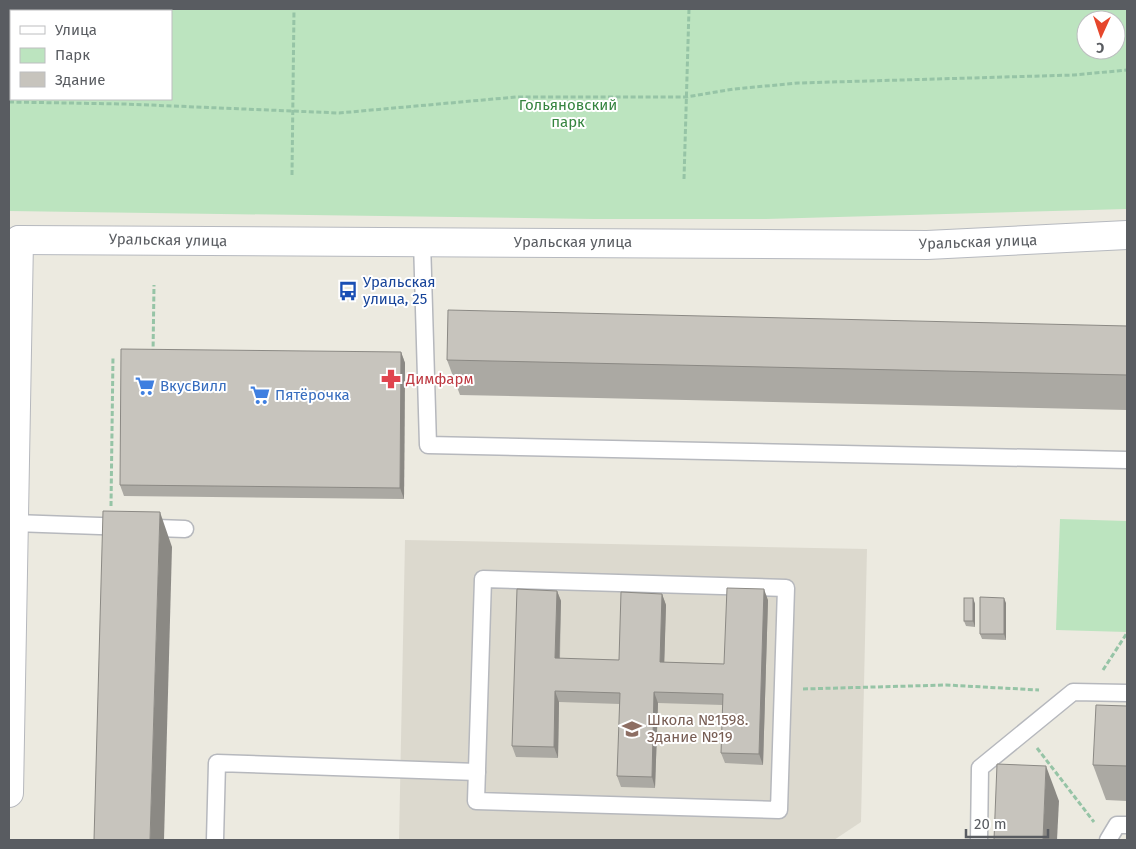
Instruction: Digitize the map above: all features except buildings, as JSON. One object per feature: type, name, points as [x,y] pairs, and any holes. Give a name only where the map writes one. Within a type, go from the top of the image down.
[{"type":"main road","name":"Уральская улица","points":[[14,240],[927,245],[1127,235]]},
{"type":"main road","points":[[9,793],[11,555],[14,523],[14,240]]},
{"type":"lane","points":[[422,241],[428,445],[1127,460]]},
{"type":"lane","points":[[14,523],[185,529]]},
{"type":"lane","points":[[483,579],[786,588],[779,810],[476,801],[477,772],[483,579]]},
{"type":"lane","points":[[979,840],[980,768],[1024,732],[1081,692],[1127,693]]},
{"type":"lane","points":[[214,840],[217,763],[477,772]]},
{"type":"lane","points":[[1108,840],[1117,825],[1127,825]]},
{"type":"path","points":[[292,175],[294,9]]},
{"type":"path","points":[[684,179],[689,9]]},
{"type":"path","points":[[9,102],[125,104],[339,113],[516,97],[686,97],[734,89],[798,83],[1074,75],[1127,70]]},
{"type":"path","points":[[153,357],[154,285]]},
{"type":"path","points":[[110,527],[113,356]]},
{"type":"path","points":[[783,690],[946,685],[1081,692],[1127,633]]},
{"type":"path","points":[[1024,732],[1108,840]]},
{"type":"shaded area","name":"Школа №1598. Здание №19","points":[[405,540],[867,549],[861,822],[834,840],[399,840]]},
{"type":"green space","name":"Гольяновcкий парк","points":[[9,9],[1127,9],[1127,209],[766,219],[594,219],[9,211]]},
{"type":"green space","points":[[1060,519],[1127,521],[1127,632],[1056,630]]},
{"type":"place","name":"Уральская улица, 25","points":[[348,291]]},
{"type":"place","name":"Димфарм","points":[[391,379]]},
{"type":"place","name":"ВкусВилл","points":[[145,386]]},
{"type":"place","name":"Пятёрочка","points":[[260,395]]},
{"type":"place","name":"Школа №1598. Здание №19","points":[[632,729]]}]
